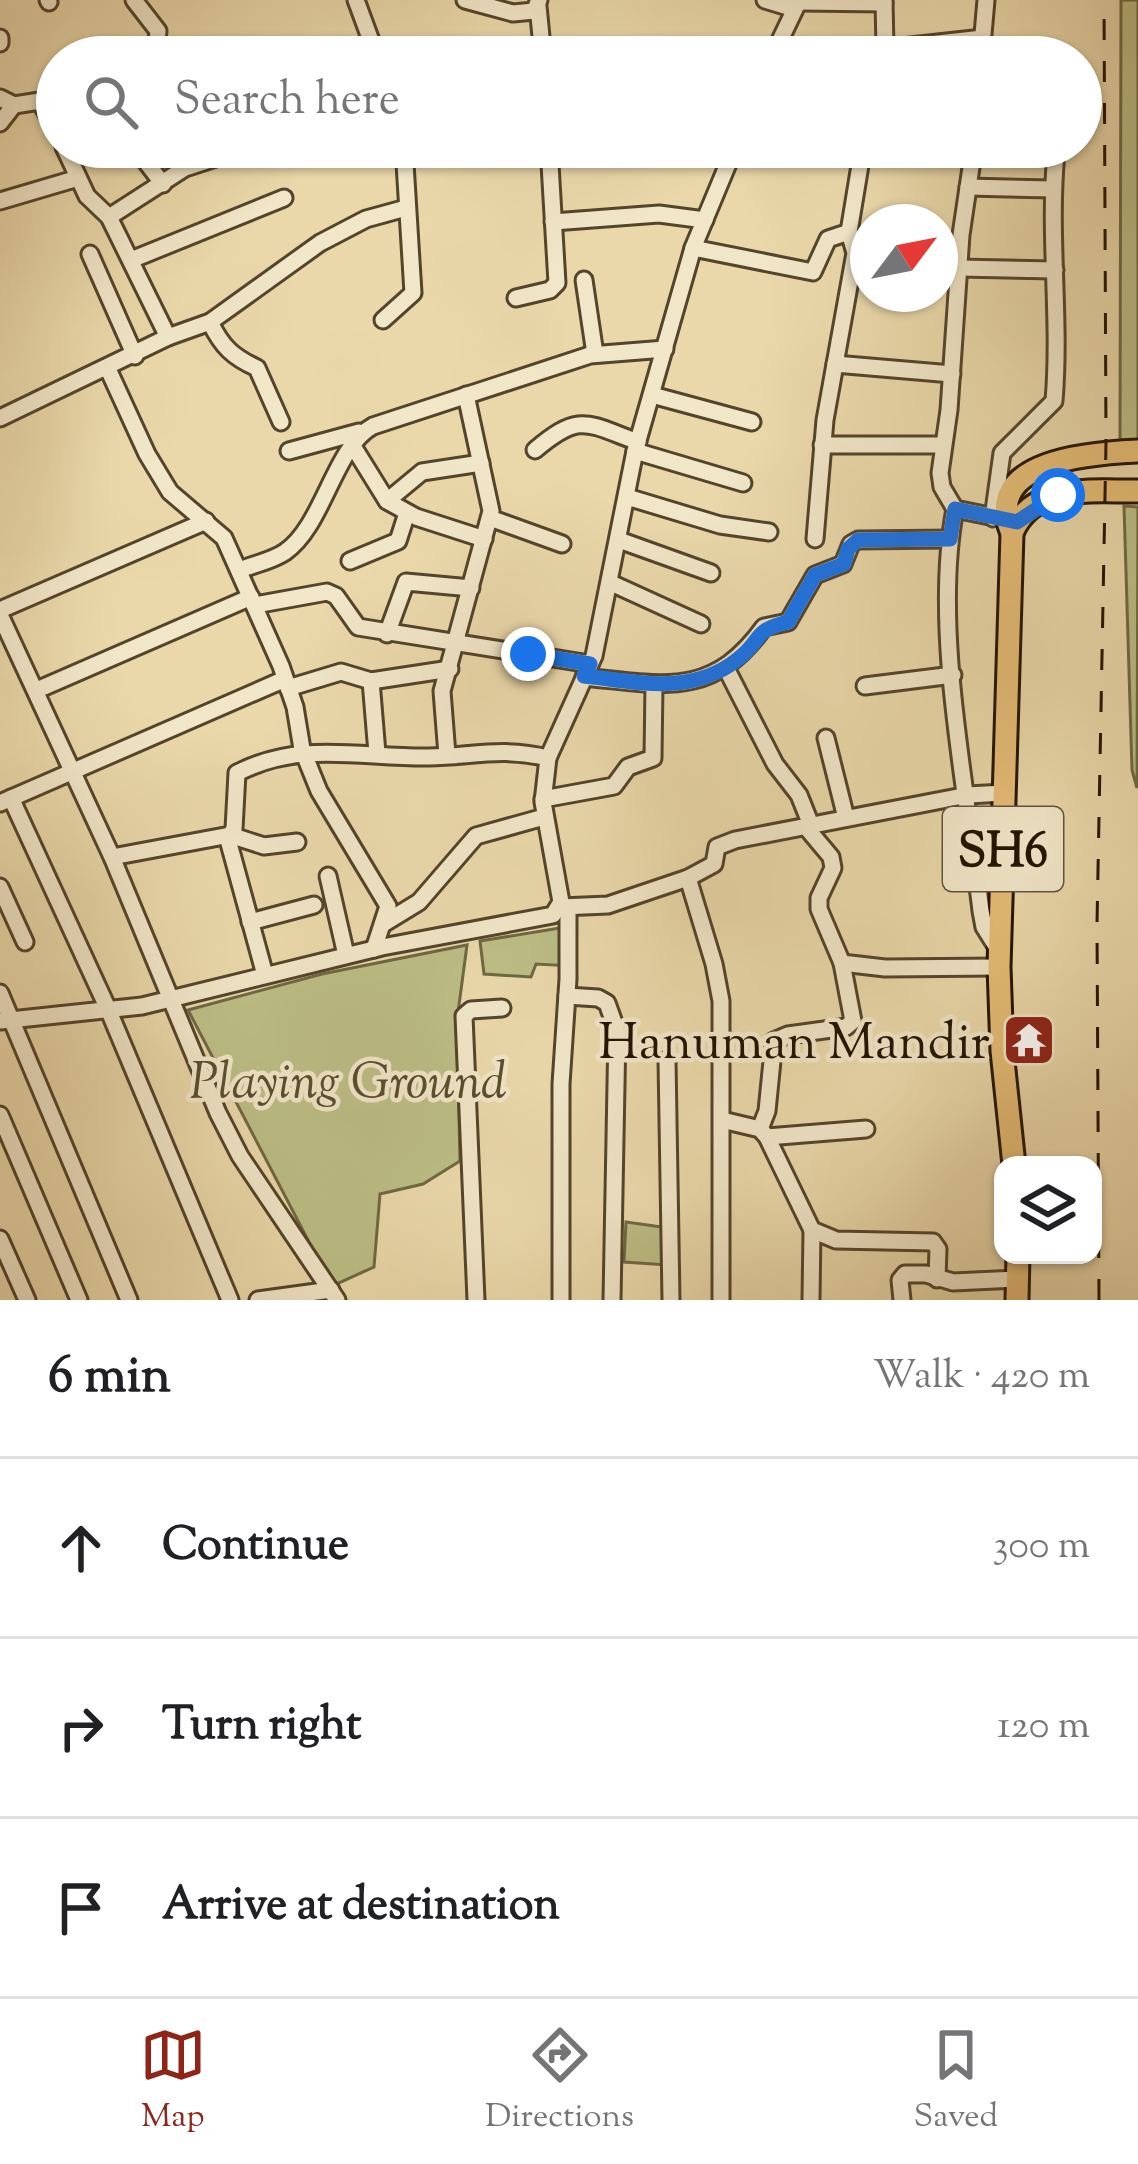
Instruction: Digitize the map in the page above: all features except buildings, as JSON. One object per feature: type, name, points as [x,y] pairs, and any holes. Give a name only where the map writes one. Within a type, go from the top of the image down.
[{"type":"main road","points":[[1007,523],[1010,494],[1046,465],[1068,457],[1138,452]]},
{"type":"main road","points":[[1007,523],[1073,490],[1138,491]]},
{"type":"main road","name":"SH6","points":[[1007,523],[999,961],[1013,1156]]},
{"type":"street","points":[[134,0],[158,31],[156,36]]},
{"type":"street","points":[[356,0],[369,36]]},
{"type":"street","points":[[465,0],[524,14],[538,3]]},
{"type":"street","points":[[765,0],[820,5],[884,2],[880,36]]},
{"type":"street","points":[[983,36],[986,0]]},
{"type":"street","points":[[538,3],[541,36]]},
{"type":"street","points":[[783,36],[800,3]]},
{"type":"street","points":[[0,123],[7,102]]},
{"type":"street","points":[[74,168],[87,196],[109,217],[168,337]]},
{"type":"street","points":[[151,168],[163,184]]},
{"type":"street","points":[[109,217],[185,168]]},
{"type":"street","points":[[383,320],[413,293],[405,168]]},
{"type":"street","points":[[516,298],[550,290],[556,283],[550,168]]},
{"type":"street","points":[[561,1300],[565,907],[544,818],[548,758],[587,670],[611,583],[637,446],[693,248],[726,168]]},
{"type":"street","points":[[815,539],[822,445],[856,253],[849,232],[860,168]]},
{"type":"street","points":[[842,963],[885,968],[999,961],[984,927],[953,675],[950,539],[955,509],[942,487],[971,168]]},
{"type":"street","points":[[955,509],[1007,523],[1002,453],[1054,401],[1055,168]]},
{"type":"street","points":[[0,201],[79,178]]},
{"type":"street","points":[[968,187],[1053,189]]},
{"type":"street","points":[[131,260],[284,198]]},
{"type":"street","points":[[0,418],[168,337],[210,322],[320,243],[366,219],[406,208]]},
{"type":"street","points":[[553,222],[659,214],[705,220]]},
{"type":"street","points":[[693,248],[809,273],[819,265],[828,238],[849,232]]},
{"type":"street","points":[[91,254],[135,356]]},
{"type":"street","points":[[959,268],[1055,270]]},
{"type":"street","points":[[584,280],[595,354]]},
{"type":"street","points":[[210,322],[226,350],[257,368],[281,422]]},
{"type":"street","points":[[289,452],[357,437],[466,395],[595,354],[665,349]]},
{"type":"street","points":[[835,364],[952,374]]},
{"type":"street","points":[[108,369],[161,480],[177,502],[224,538],[240,570],[287,683],[304,754],[319,791],[388,906],[374,949]]},
{"type":"street","points":[[448,755],[442,691],[490,518],[466,395]]},
{"type":"street","points":[[652,395],[752,422]]},
{"type":"street","points":[[535,450],[571,424],[593,426],[743,483]]},
{"type":"street","points":[[357,437],[387,501],[407,513],[484,539]]},
{"type":"street","points":[[240,570],[281,554],[295,542],[357,437]]},
{"type":"street","points":[[822,445],[943,445]]},
{"type":"street","points":[[387,501],[422,472],[481,463]]},
{"type":"street","points":[[627,497],[720,525],[769,532]]},
{"type":"street","points":[[350,561],[398,541],[407,513]]},
{"type":"street","points":[[490,518],[562,544]]},
{"type":"street","points":[[206,521],[0,612],[112,857],[218,1113],[240,1156],[334,1295]]},
{"type":"street","points":[[37,690],[253,601],[333,593],[358,627],[456,642],[654,684],[689,684],[726,668],[746,652],[764,627],[788,622],[815,575],[844,564],[848,549],[858,540],[950,539]]},
{"type":"street","points":[[619,541],[711,573]]},
{"type":"street","points":[[387,634],[406,582],[471,588]]},
{"type":"street","points":[[611,583],[701,624]]},
{"type":"street","points":[[726,668],[775,764],[800,795],[808,826],[831,857],[819,909],[842,963],[853,1021],[846,1027],[774,1041],[764,1133],[812,1230],[811,1300]]},
{"type":"street","points":[[230,1300],[108,1009],[5,801],[287,683],[341,671],[371,681],[450,669]]},
{"type":"street","points":[[865,686],[953,675]]},
{"type":"street","points":[[371,681],[377,753]]},
{"type":"street","points":[[543,799],[614,786],[628,766],[653,758],[654,684]]},
{"type":"street","points":[[826,738],[846,818]]},
{"type":"street","points":[[265,975],[229,836],[234,829],[237,772],[278,757],[350,750],[448,755],[507,749],[548,758]]},
{"type":"street","points":[[6,1020],[174,1000],[346,955],[553,916],[565,907],[608,905],[688,878],[714,864],[715,852],[724,844],[968,795],[1004,793]]},
{"type":"street","points":[[381,926],[419,902],[476,836],[544,818]]},
{"type":"street","points":[[112,857],[229,836],[264,846],[297,842]]},
{"type":"street","points":[[328,876],[346,955]]},
{"type":"street","points":[[688,878],[721,1001],[721,1300]]},
{"type":"street","points":[[0,887],[25,941]]},
{"type":"street","points":[[250,922],[314,905]]},
{"type":"street","points":[[0,993],[6,1020],[128,1300]]},
{"type":"street","points":[[567,996],[608,1003],[617,1031],[612,1300]]},
{"type":"street","points":[[476,1300],[464,1016],[471,1010],[502,1008]]},
{"type":"street","points":[[668,1060],[671,1300]]},
{"type":"street","points":[[0,1115],[80,1300]]},
{"type":"street","points":[[722,1120],[764,1133],[866,1129]]},
{"type":"street","points":[[812,1230],[836,1240],[933,1242],[938,1249],[937,1279]]},
{"type":"street","points":[[0,1239],[28,1300]]},
{"type":"street","points":[[902,1300],[902,1276],[926,1274],[1017,1289]]},
{"type":"street","points":[[258,1300],[334,1295]]},
{"type":"green space","points":[[1121,0],[1138,0],[1138,443],[1120,442]]},
{"type":"green space","points":[[1124,506],[1138,507],[1137,788],[1132,770]]},
{"type":"green space","points":[[572,926],[572,966],[536,964],[531,977],[484,974],[480,941]]},
{"type":"green space","name":"Playing Ground","points":[[467,945],[457,1020],[460,1161],[423,1184],[380,1194],[374,1267],[332,1286],[188,1010],[322,974]]},
{"type":"green space","points":[[626,1222],[669,1228],[667,1265],[624,1262]]},
{"type":"railway","points":[[1099,1300],[1097,924],[1106,442],[1104,0]]},
{"type":"place","name":"Hanuman Mandir","points":[[1029,1040]]},
{"type":"route","points":[[528,654],[590,664],[584,676],[689,684],[738,660],[764,627],[788,622],[815,575],[844,564],[848,549],[858,540],[950,539],[955,509],[1017,522],[1058,495]]}]
